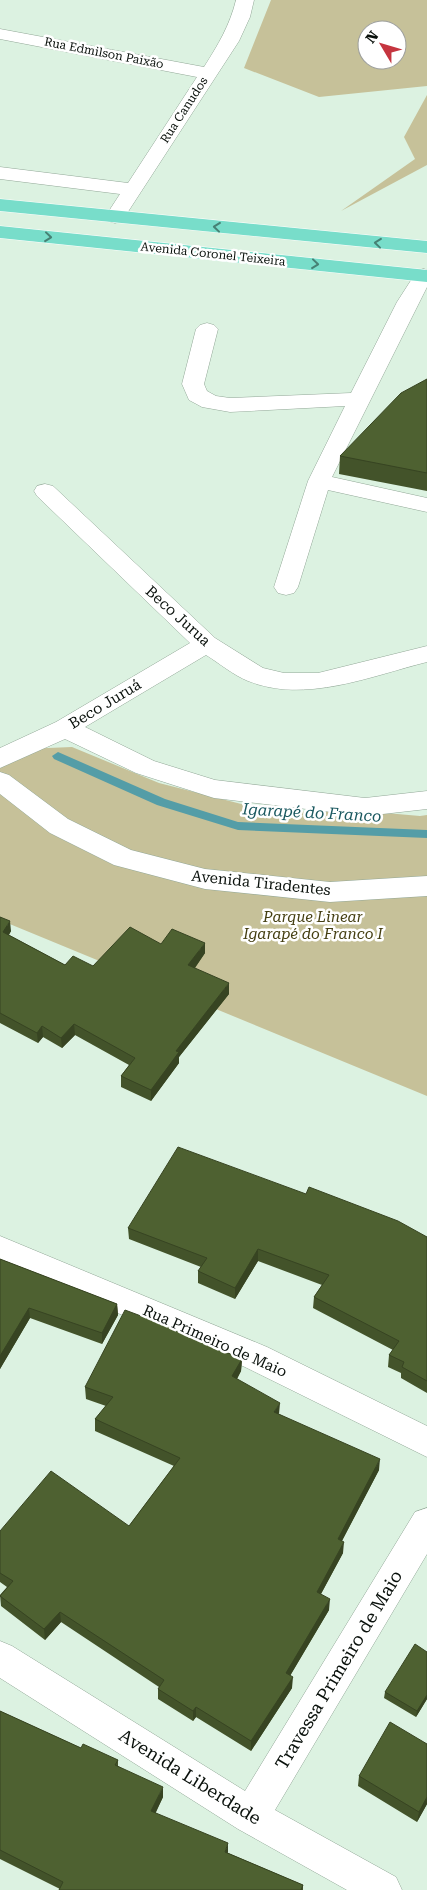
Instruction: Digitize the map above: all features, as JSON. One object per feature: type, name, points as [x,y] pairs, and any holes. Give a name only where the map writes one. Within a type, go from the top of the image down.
[{"type":"highway","name":"Avenida Coronel Teixeira","points":[[0,205],[427,247]]},
{"type":"highway","name":"Avenida Coronel Teixeira","points":[[0,232],[426,275]]},
{"type":"street","name":"Rua Canudos","points":[[116,217],[132,189],[230,41],[242,17],[245,0]]},
{"type":"street","name":"Rua Edmilson Paixão","points":[[0,34],[208,73]]},
{"type":"street","points":[[0,173],[132,189]]},
{"type":"street","points":[[286,587],[318,481],[407,302],[426,275]]},
{"type":"street","points":[[207,329],[193,384],[197,394],[210,402],[230,405],[360,399]]},
{"type":"street","points":[[318,481],[427,505]]},
{"type":"street","name":"Beco Jurua","points":[[45,491],[206,644],[256,675],[284,681],[318,681],[427,654]]},
{"type":"street","name":"Beco Juruá","points":[[0,760],[65,728],[206,644]]},
{"type":"street","points":[[65,728],[145,767],[214,788],[305,801],[365,807],[427,800]]},
{"type":"street","name":"Avenida Tiradentes","points":[[0,781],[59,826],[123,858],[204,880],[330,892],[427,886]]},
{"type":"street","name":"Rua Primeiro de Maio","points":[[0,1249],[256,1357],[427,1442]]},
{"type":"street","name":"Travessa Primeiro de Maio","points":[[250,1816],[427,1523]]},
{"type":"street","name":"Avenida Liberdade","points":[[0,1658],[250,1816],[384,1890]]},
{"type":"green space","points":[[271,0],[427,0],[427,86],[319,97],[244,68]]},
{"type":"green space","points":[[427,95],[427,165],[341,211],[415,159],[404,137]]},
{"type":"green space","name":"Parque Linear Igarapé do Franco I","points":[[72,747],[159,783],[273,812],[363,811],[427,815],[427,1096],[0,920],[0,750]]},
{"type":"building","points":[[427,379],[427,473],[340,456],[401,393]]},
{"type":"building","points":[[0,917],[10,921],[3,932],[65,965],[73,956],[93,966],[130,927],[161,944],[172,929],[205,943],[188,965],[229,983],[176,1051],[179,1052],[151,1090],[121,1076],[135,1058],[74,1024],[61,1038],[42,1026],[37,1033],[0,1013]]},
{"type":"building","points":[[178,1147],[306,1194],[309,1187],[398,1221],[427,1237],[427,1381],[402,1367],[404,1362],[389,1355],[399,1341],[314,1297],[329,1275],[258,1249],[235,1288],[198,1271],[207,1258],[128,1228]]},
{"type":"building","points":[[0,1259],[117,1304],[102,1333],[29,1308],[0,1356]]},
{"type":"building","points":[[125,1310],[173,1328],[242,1359],[232,1376],[280,1403],[274,1412],[380,1459],[338,1539],[344,1542],[317,1592],[330,1599],[286,1673],[293,1677],[251,1741],[196,1707],[193,1711],[158,1689],[164,1680],[60,1612],[44,1629],[0,1596],[13,1581],[0,1573],[0,1531],[51,1471],[129,1526],[180,1458],[95,1419],[113,1397],[85,1387]]},
{"type":"building","points":[[415,1644],[427,1652],[427,1695],[417,1711],[385,1692]]},
{"type":"building","points":[[0,1711],[81,1748],[83,1744],[118,1760],[115,1765],[163,1787],[151,1811],[228,1843],[225,1852],[303,1885],[301,1890],[59,1890],[63,1882],[0,1850]]},
{"type":"building","points":[[390,1722],[427,1744],[427,1797],[419,1812],[359,1776]]},
{"type":"waterway","name":"Igarapé do Franco","points":[[58,756],[161,802],[238,826],[427,834]]}]
